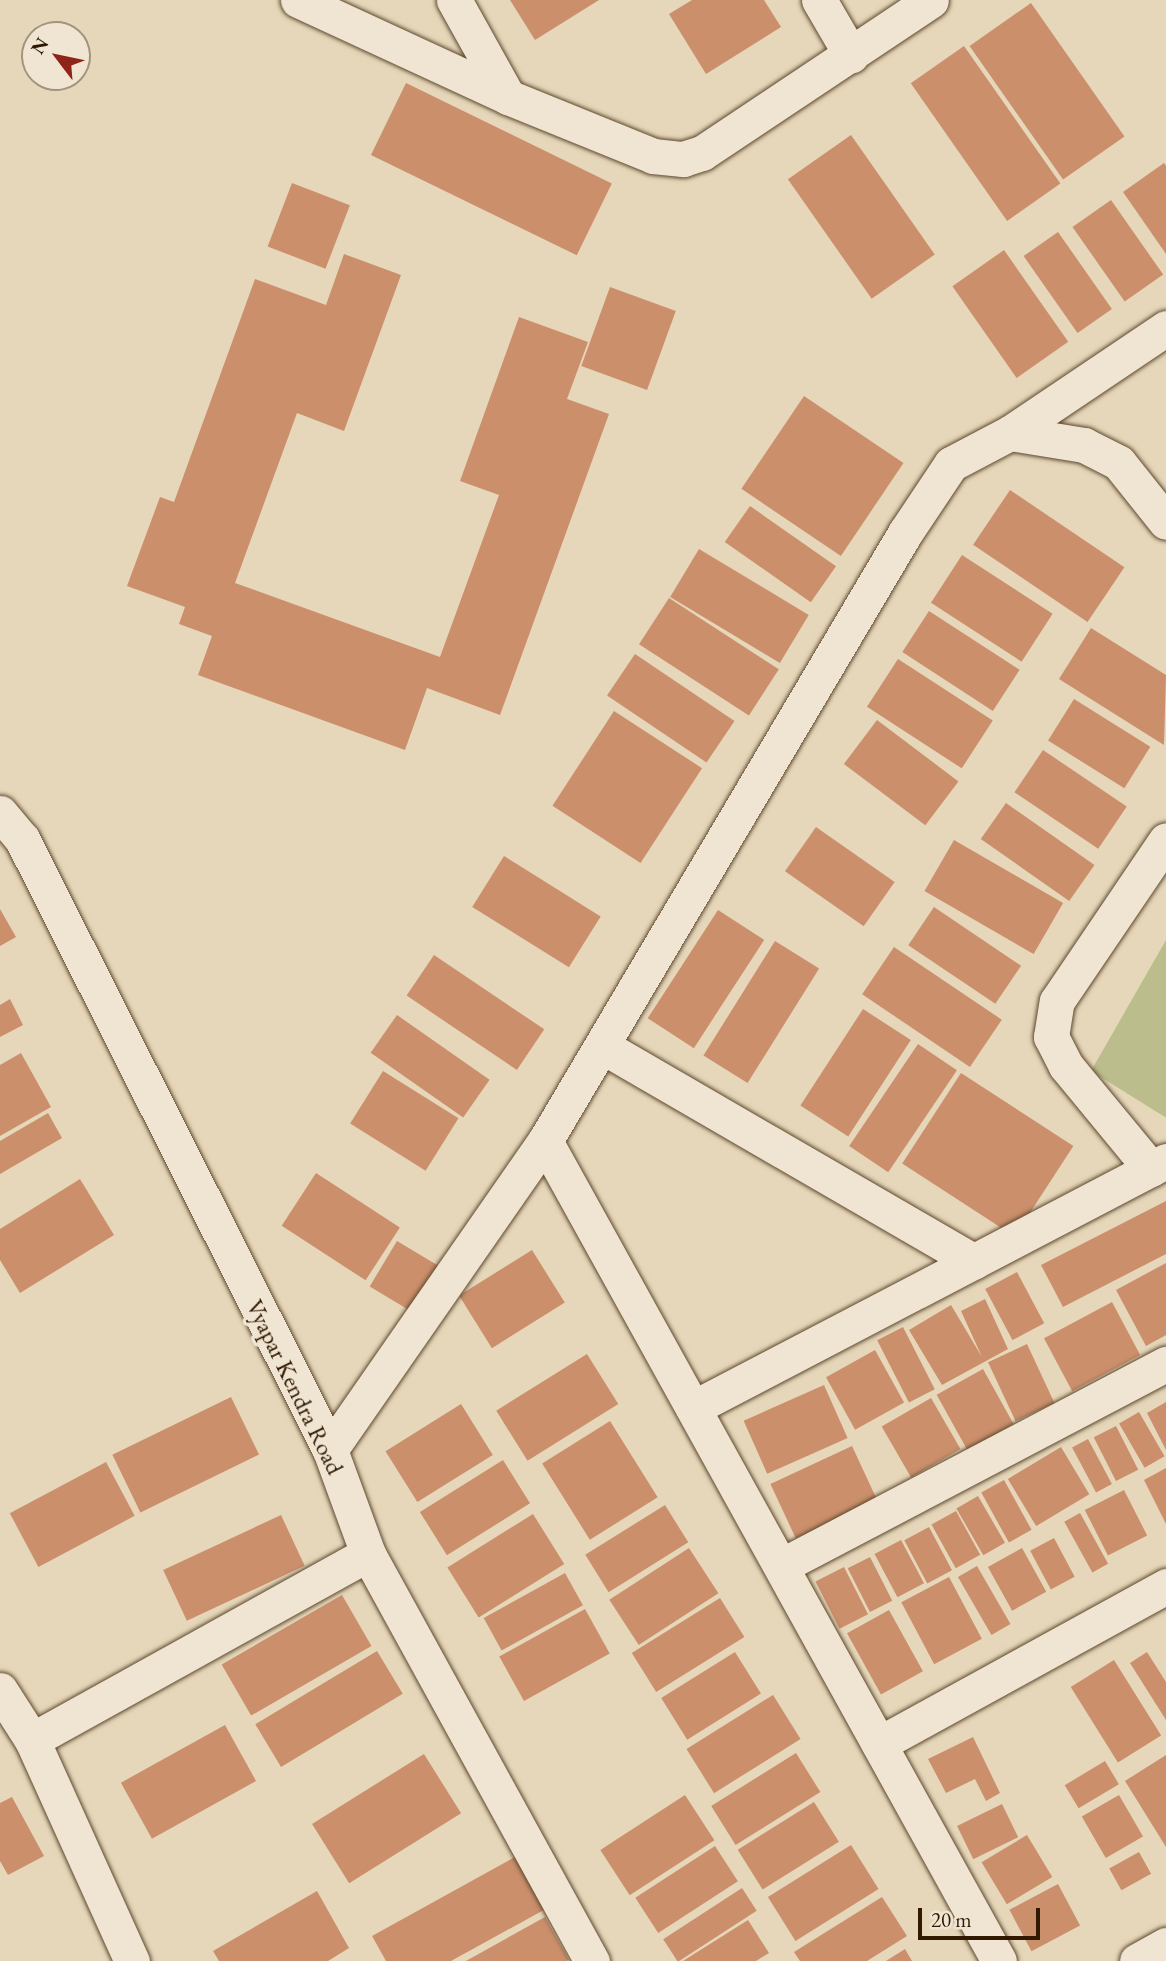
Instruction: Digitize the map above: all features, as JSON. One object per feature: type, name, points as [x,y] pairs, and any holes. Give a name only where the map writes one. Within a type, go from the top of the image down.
[{"type":"street","points":[[298,0],[508,97],[653,156],[683,159],[702,153],[931,0]]},
{"type":"street","points":[[454,0],[508,97]]},
{"type":"street","points":[[819,0],[851,55]]},
{"type":"street","points":[[330,1450],[545,1142],[905,533],[951,464],[1010,433],[1166,328]]},
{"type":"street","points":[[1010,433],[1084,444],[1119,463],[1166,522]]},
{"type":"street","name":"Vyapar Kendra Road","points":[[0,813],[22,839],[330,1450],[368,1554],[592,1961]]},
{"type":"street","points":[[693,1408],[1158,1165],[1066,1066],[1051,1037],[1057,1002],[1166,840]]},
{"type":"street","points":[[602,1046],[974,1262]]},
{"type":"street","points":[[545,1142],[999,1961]]},
{"type":"street","points":[[781,1566],[1166,1364]]},
{"type":"street","points":[[32,1740],[368,1554]]},
{"type":"street","points":[[878,1744],[1166,1586]]},
{"type":"street","points":[[0,1690],[32,1740],[132,1961]]},
{"type":"street","points":[[1137,1961],[1166,1945]]},
{"type":"green space","points":[[1166,940],[1166,1117],[1165,1117],[1091,1071]]},
{"type":"building","points":[[510,0],[599,0],[535,40]]},
{"type":"building","points":[[692,0],[764,0],[781,27],[706,74],[669,14]]},
{"type":"building","points":[[1031,3],[1124,137],[1063,180],[970,46]]},
{"type":"building","points":[[964,46],[1060,184],[1007,221],[911,83]]},
{"type":"building","points":[[406,83],[612,183],[577,255],[371,155]]},
{"type":"building","points":[[851,135],[935,255],[872,299],[788,179]]},
{"type":"building","points":[[1164,163],[1166,166],[1166,254],[1123,192]]},
{"type":"building","points":[[292,183],[350,205],[326,269],[268,246]]},
{"type":"building","points":[[1111,200],[1163,275],[1125,302],[1072,227]]},
{"type":"building","points":[[1058,232],[1112,309],[1078,333],[1024,256]]},
{"type":"building","points":[[1004,250],[1068,342],[1017,378],[952,286]]},
{"type":"building","points":[[344,254],[401,275],[344,431],[297,413],[235,583],[440,657],[499,495],[460,481],[519,317],[588,342],[567,399],[609,414],[500,715],[427,688],[405,750],[198,675],[212,636],[179,624],[185,607],[127,586],[160,497],[174,502],[255,279],[326,305]]},
{"type":"building","points":[[610,287],[676,311],[647,390],[581,366]]},
{"type":"building","points":[[804,396],[903,463],[841,556],[741,489]]},
{"type":"building","points":[[1010,490],[1124,567],[1088,622],[973,545]]},
{"type":"building","points":[[750,506],[836,566],[811,602],[725,542]]},
{"type":"building","points":[[699,549],[809,615],[780,663],[670,597]]},
{"type":"building","points":[[962,555],[1053,614],[1022,662],[931,603]]},
{"type":"building","points":[[669,598],[779,669],[749,715],[639,644]]},
{"type":"building","points":[[929,611],[1020,670],[993,711],[902,652]]},
{"type":"building","points":[[1091,628],[1166,675],[1164,745],[1059,679]]},
{"type":"building","points":[[635,654],[734,721],[707,763],[607,695]]},
{"type":"building","points":[[898,659],[993,721],[962,768],[867,707]]},
{"type":"building","points":[[1074,699],[1150,747],[1124,788],[1048,741]]},
{"type":"building","points":[[614,711],[702,768],[641,863],[552,806]]},
{"type":"building","points":[[877,720],[958,781],[925,825],[844,764]]},
{"type":"building","points":[[1043,750],[1127,806],[1098,849],[1014,792]]},
{"type":"building","points":[[1006,803],[1094,865],[1069,901],[981,839]]},
{"type":"building","points":[[816,827],[895,882],[864,926],[785,871]]},
{"type":"building","points":[[954,840],[1063,903],[1034,954],[924,891]]},
{"type":"building","points":[[504,856],[601,916],[569,967],[472,907]]},
{"type":"building","points":[[934,907],[1021,966],[995,1004],[908,945]]},
{"type":"building","points":[[0,909],[16,937],[0,946]]},
{"type":"building","points":[[718,910],[764,940],[694,1048],[648,1018]]},
{"type":"building","points":[[775,941],[819,969],[748,1083],[703,1055]]},
{"type":"building","points":[[894,947],[1002,1020],[970,1067],[862,994]]},
{"type":"building","points":[[434,955],[544,1029],[517,1070],[407,996]]},
{"type":"building","points":[[10,999],[23,1025],[0,1037],[0,1005]]},
{"type":"building","points":[[863,1009],[911,1040],[848,1136],[800,1105]]},
{"type":"building","points":[[397,1015],[490,1080],[463,1117],[371,1053]]},
{"type":"building","points":[[918,1044],[957,1070],[888,1172],[849,1146]]},
{"type":"building","points":[[21,1053],[51,1107],[0,1136],[0,1065]]},
{"type":"building","points":[[383,1071],[458,1118],[426,1171],[350,1124]]},
{"type":"building","points":[[961,1073],[1073,1146],[1015,1237],[902,1164]]},
{"type":"building","points":[[48,1113],[62,1138],[0,1174],[0,1141]]},
{"type":"building","points":[[316,1173],[400,1227],[366,1280],[282,1226]]},
{"type":"building","points":[[80,1179],[114,1235],[20,1293],[0,1260],[0,1229]]},
{"type":"building","points":[[1166,1201],[1166,1254],[1063,1307],[1041,1265]]},
{"type":"building","points":[[397,1241],[447,1271],[419,1316],[370,1286]]},
{"type":"building","points":[[532,1250],[565,1303],[492,1348],[459,1296]]},
{"type":"building","points":[[1166,1263],[1166,1335],[1146,1346],[1116,1290]]},
{"type":"building","points":[[1017,1272],[1044,1323],[1012,1340],[985,1289]]},
{"type":"building","points":[[985,1299],[1008,1349],[942,1385],[909,1330],[951,1305],[982,1357],[961,1311]]},
{"type":"building","points":[[1112,1302],[1140,1355],[1072,1391],[1044,1338]]},
{"type":"building","points":[[903,1327],[935,1389],[909,1403],[877,1340]]},
{"type":"building","points":[[1027,1344],[1054,1403],[1015,1421],[988,1362]]},
{"type":"building","points":[[875,1350],[904,1402],[855,1430],[826,1377]]},
{"type":"building","points":[[587,1354],[618,1404],[528,1461],[496,1411]]},
{"type":"building","points":[[983,1369],[1014,1424],[967,1450],[937,1395]]},
{"type":"building","points":[[824,1385],[848,1438],[767,1474],[744,1421]]},
{"type":"building","points":[[231,1397],[259,1455],[140,1512],[112,1455]]},
{"type":"building","points":[[931,1398],[960,1449],[911,1478],[882,1426]]},
{"type":"building","points":[[1166,1402],[1166,1450],[1147,1413]]},
{"type":"building","points":[[461,1404],[493,1455],[417,1502],[386,1451]]},
{"type":"building","points":[[1139,1412],[1164,1456],[1145,1468],[1119,1424]]},
{"type":"building","points":[[610,1421],[658,1497],[590,1540],[542,1463]]},
{"type":"building","points":[[1116,1426],[1138,1470],[1116,1481],[1094,1437]]},
{"type":"building","points":[[1088,1439],[1112,1484],[1096,1492],[1072,1447]]},
{"type":"building","points":[[852,1446],[877,1500],[796,1538],[770,1484]]},
{"type":"building","points":[[1061,1447],[1089,1494],[1036,1526],[1008,1479]]},
{"type":"building","points":[[503,1460],[530,1503],[447,1555],[420,1512]]},
{"type":"building","points":[[106,1462],[135,1516],[38,1567],[10,1513]]},
{"type":"building","points":[[1166,1468],[1166,1524],[1144,1480]]},
{"type":"building","points":[[1004,1480],[1032,1530],[1009,1542],[981,1493]]},
{"type":"building","points":[[1124,1490],[1147,1535],[1108,1555],[1085,1510]]},
{"type":"building","points":[[978,1496],[1005,1543],[983,1555],[956,1508]]},
{"type":"building","points":[[665,1505],[688,1542],[609,1592],[585,1555]]},
{"type":"building","points":[[956,1511],[980,1555],[956,1568],[932,1525]]},
{"type":"building","points":[[1080,1513],[1108,1564],[1092,1572],[1064,1522]]},
{"type":"building","points":[[533,1514],[564,1564],[479,1618],[447,1568]]},
{"type":"building","points":[[281,1515],[305,1566],[187,1621],[163,1570]]},
{"type":"building","points":[[929,1527],[952,1570],[927,1583],[904,1540]]},
{"type":"building","points":[[1054,1538],[1075,1577],[1051,1590],[1030,1551]]},
{"type":"building","points":[[901,1540],[924,1583],[898,1597],[875,1554]]},
{"type":"building","points":[[689,1548],[718,1593],[639,1645],[609,1600]]},
{"type":"building","points":[[1022,1548],[1046,1592],[1012,1611],[988,1567]]},
{"type":"building","points":[[870,1557],[892,1601],[870,1612],[848,1568]]},
{"type":"building","points":[[977,1566],[1010,1624],[991,1635],[958,1577]]},
{"type":"building","points":[[844,1567],[868,1614],[840,1629],[815,1582]]},
{"type":"building","points":[[565,1573],[583,1605],[502,1650],[484,1618]]},
{"type":"building","points":[[949,1577],[982,1639],[934,1664],[901,1602]]},
{"type":"building","points":[[342,1595],[372,1646],[251,1716],[222,1664]]},
{"type":"building","points":[[720,1598],[744,1637],[656,1692],[632,1653]]},
{"type":"building","points":[[585,1609],[610,1654],[524,1701],[499,1657]]},
{"type":"building","points":[[889,1610],[923,1671],[881,1694],[847,1633]]},
{"type":"building","points":[[377,1651],[403,1694],[281,1767],[255,1724]]},
{"type":"building","points":[[735,1652],[761,1694],[687,1740],[661,1698]]},
{"type":"building","points":[[1147,1652],[1166,1682],[1166,1720],[1130,1663]]},
{"type":"building","points":[[1114,1660],[1161,1735],[1118,1763],[1071,1687]]},
{"type":"building","points":[[773,1695],[801,1739],[714,1793],[686,1749]]},
{"type":"building","points":[[225,1725],[256,1781],[152,1839],[121,1783]]},
{"type":"building","points":[[973,1737],[1000,1793],[986,1801],[975,1779],[946,1793],[928,1759]]},
{"type":"building","points":[[796,1753],[820,1792],[736,1845],[711,1806]]},
{"type":"building","points":[[424,1754],[461,1813],[349,1883],[312,1824]]},
{"type":"building","points":[[1166,1755],[1166,1847],[1125,1781]]},
{"type":"building","points":[[1105,1761],[1119,1784],[1079,1808],[1065,1785]]},
{"type":"building","points":[[685,1795],[714,1840],[630,1895],[600,1850]]},
{"type":"building","points":[[1119,1795],[1143,1837],[1106,1858],[1082,1816]]},
{"type":"building","points":[[12,1797],[44,1856],[8,1875],[0,1861],[0,1803]]},
{"type":"building","points":[[814,1802],[839,1842],[763,1890],[738,1850]]},
{"type":"building","points":[[1002,1804],[1018,1837],[973,1859],[957,1826]]},
{"type":"building","points":[[1027,1835],[1052,1877],[1007,1904],[982,1862]]},
{"type":"building","points":[[851,1845],[879,1889],[795,1941],[768,1897]]},
{"type":"building","points":[[715,1846],[738,1881],[658,1933],[635,1898]]},
{"type":"building","points":[[1139,1852],[1151,1874],[1121,1890],[1109,1868]]},
{"type":"building","points":[[522,1853],[551,1906],[451,1961],[386,1961],[372,1936]]},
{"type":"building","points":[[1058,1884],[1080,1925],[1032,1951],[1009,1910]]},
{"type":"building","points":[[742,1888],[757,1911],[679,1961],[663,1939]]},
{"type":"building","points":[[317,1891],[349,1948],[328,1961],[219,1961],[213,1951]]},
{"type":"building","points":[[882,1897],[907,1936],[867,1961],[800,1961],[794,1952]]},
{"type":"building","points":[[545,1917],[569,1960],[466,1961]]},
{"type":"building","points":[[748,1920],[769,1953],[756,1961],[683,1961]]},
{"type":"building","points":[[905,1949],[912,1961],[886,1961]]}]
